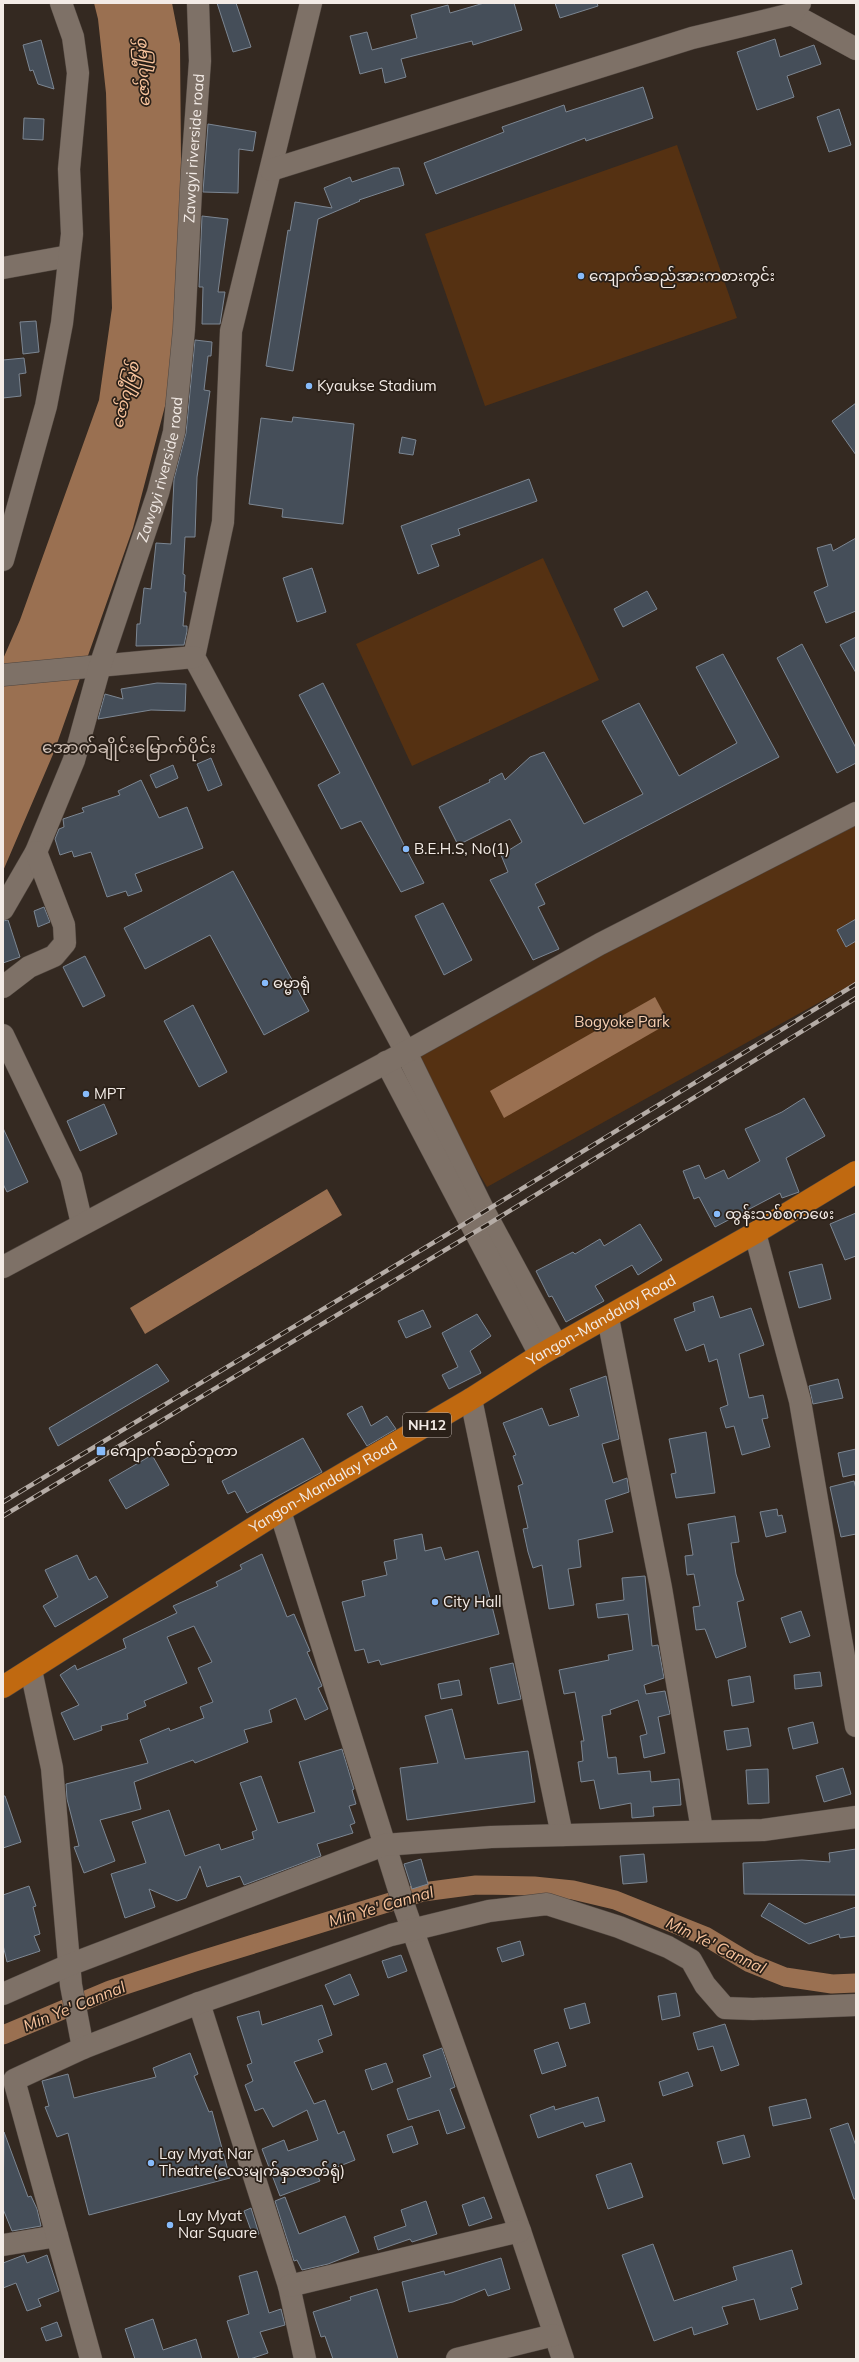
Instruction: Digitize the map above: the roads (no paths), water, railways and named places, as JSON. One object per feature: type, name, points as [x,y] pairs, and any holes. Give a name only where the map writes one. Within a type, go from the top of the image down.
[{"type":"highway","name":"Yangon-Mandalay Road","points":[[3,1687],[280,1510],[471,1399],[549,1351],[754,1234],[856,1172]]},
{"type":"street","points":[[3,560],[46,406],[62,323],[72,234],[69,169],[78,73],[74,37],[61,3]]},
{"type":"street","name":"Zawgyi riverside road","points":[[3,908],[36,852],[74,760],[100,666],[158,492],[174,432],[184,329],[192,170],[200,61],[198,3]]},
{"type":"street","points":[[310,3],[286,108],[231,331],[223,522],[194,657],[406,1052],[484,1211],[549,1351]]},
{"type":"street","points":[[271,170],[692,38],[796,8],[856,49]]},
{"type":"street","points":[[3,268],[69,256]]},
{"type":"street","points":[[3,675],[194,657]]},
{"type":"street","points":[[3,1267],[406,1052],[600,944],[856,813]]},
{"type":"street","points":[[3,987],[29,966],[54,956],[65,943],[64,925],[36,852]]},
{"type":"street","points":[[3,1035],[71,1177],[82,1224]]},
{"type":"street","points":[[386,1062],[549,1351]]},
{"type":"street","points":[[754,1234],[800,1401],[856,1726]]},
{"type":"street","points":[[608,1318],[661,1588],[702,1830]]},
{"type":"street","points":[[471,1399],[562,1835]]},
{"type":"street","points":[[280,1510],[404,1906],[520,2231],[562,2359]]},
{"type":"street","points":[[31,1670],[52,1768],[70,1975],[76,2020],[83,2048]]},
{"type":"street","points":[[3,1994],[70,1975],[387,1854],[491,1837],[702,1830],[763,1830],[856,1817]]},
{"type":"street","points":[[91,2359],[57,2236],[9,2082],[83,2048],[199,2003],[412,1928],[489,1911],[547,1904],[620,1927],[674,1950],[691,1960],[705,1985],[725,2008],[753,2009],[856,2004]]},
{"type":"street","points":[[199,2003],[289,2286],[305,2359]]},
{"type":"street","points":[[289,2286],[520,2231]]},
{"type":"street","points":[[3,2245],[57,2236]]},
{"type":"street","points":[[457,2359],[554,2334]]},
{"type":"water","name":"ဇော်ဂျီမြစ်","points":[[94,3],[172,3],[180,44],[181,159],[179,259],[169,391],[133,528],[54,752],[3,871],[3,659],[20,620],[99,400],[112,308],[106,93],[98,19]]},
{"type":"water","points":[[655,997],[669,1023],[504,1118],[490,1091]]},
{"type":"water","points":[[327,1189],[342,1215],[145,1334],[130,1308]]},
{"type":"waterway","name":"Min Ye' Cannal","points":[[3,2035],[110,1990],[195,1962],[423,1892],[476,1885],[534,1886],[573,1890],[615,1900],[705,1936],[750,1963],[785,1977],[832,1984],[856,1983]]},
{"type":"railway","points":[[3,1502],[451,1232],[856,984]]},
{"type":"railway","points":[[3,1516],[490,1223],[856,998]]},
{"type":"place","name":"ကျောက်ဆည်အားကစားကွင်း","points":[[581,276]]},
{"type":"place","name":"Kyaukse Stadium","points":[[309,386]]},
{"type":"place","name":"B.E.H.S, No(1)","points":[[406,849]]},
{"type":"place","name":"ဓမ္မာရုံ","points":[[265,983]]},
{"type":"place","name":"MPT","points":[[86,1094]]},
{"type":"place","name":"ထွန်းသစ်စကဖေး","points":[[717,1214]]},
{"type":"place","name":"ကျောက်ဆည်ဘူတာ","points":[[101,1451]]},
{"type":"place","name":"City Hall","points":[[435,1602]]},
{"type":"place","name":"Lay Myat Nar Theatre(လေးမျက်နှာဇာတ်ရုံ)","points":[[151,2163]]},
{"type":"place","name":"Lay Myat Nar Square","points":[[170,2225]]},
{"type":"district","name":"အောက်ချိုင်းမြောက်ပိုင်း","points":[[129,747]]},
{"type":"park label","name":"Bogyoke Park","points":[[622,1022]]}]
